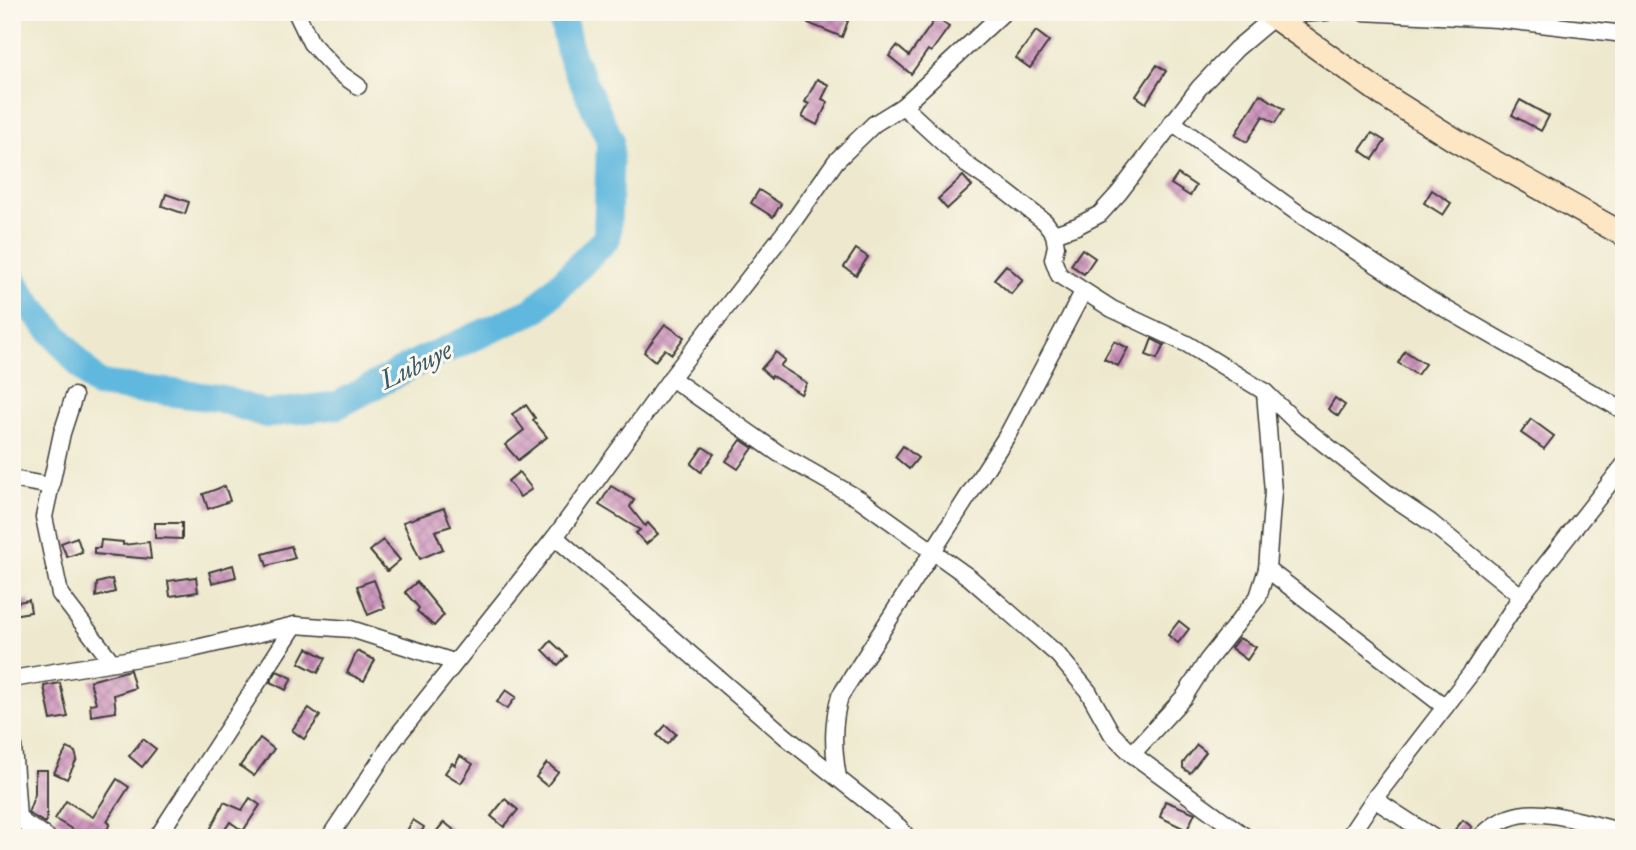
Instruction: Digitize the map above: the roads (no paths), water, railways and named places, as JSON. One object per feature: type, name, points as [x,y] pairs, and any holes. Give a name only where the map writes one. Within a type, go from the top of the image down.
[{"type":"street","points":[[296,12],[311,43],[338,72],[358,86]]},
{"type":"street","points":[[329,838],[394,740],[555,537],[671,378],[795,219],[836,161],[874,124],[903,106],[1004,12]]},
{"type":"street","points":[[1054,233],[1077,226],[1100,214],[1172,122],[1236,49],[1271,14],[1326,12]]},
{"type":"street","points":[[1362,12],[1497,19],[1624,34]]},
{"type":"street","points":[[1271,14],[1455,140],[1624,235]]},
{"type":"street","points":[[903,106],[967,165],[1045,222],[1054,233],[1056,246],[1053,259],[1059,275],[1124,315],[1187,344],[1265,392],[1294,419],[1391,496],[1430,522],[1521,596]]},
{"type":"street","points":[[1172,122],[1295,211],[1430,300],[1624,411]]},
{"type":"street","points":[[838,778],[834,753],[834,718],[840,696],[1008,434],[1083,292]]},
{"type":"street","points":[[671,378],[746,432],[861,500],[970,578],[1058,655],[1088,691],[1112,734],[1132,754],[1247,838]]},
{"type":"street","points":[[1132,754],[1184,697],[1207,661],[1258,597],[1267,569],[1273,492],[1265,392]]},
{"type":"street","points":[[74,396],[62,433],[44,517],[60,594],[111,662]]},
{"type":"street","points":[[1348,838],[1374,799],[1472,672],[1521,596],[1624,465]]},
{"type":"street","points":[[12,479],[51,486]]},
{"type":"street","points":[[555,537],[786,737],[899,827],[908,838]]},
{"type":"street","points":[[1267,569],[1445,707]]},
{"type":"street","points":[[12,679],[192,649],[295,625],[351,629],[454,662]]},
{"type":"street","points":[[157,838],[295,625]]},
{"type":"street","points":[[12,731],[18,817],[26,827],[43,833],[48,838]]},
{"type":"street","points":[[1374,799],[1434,838]]},
{"type":"street","points":[[1480,838],[1490,826],[1518,814],[1549,813],[1624,833]]},
{"type":"waterway","name":"Lubuye","points":[[12,278],[25,300],[97,384],[218,398],[266,414],[338,405],[418,362],[535,310],[607,238],[610,140],[571,56],[561,12]]}]
